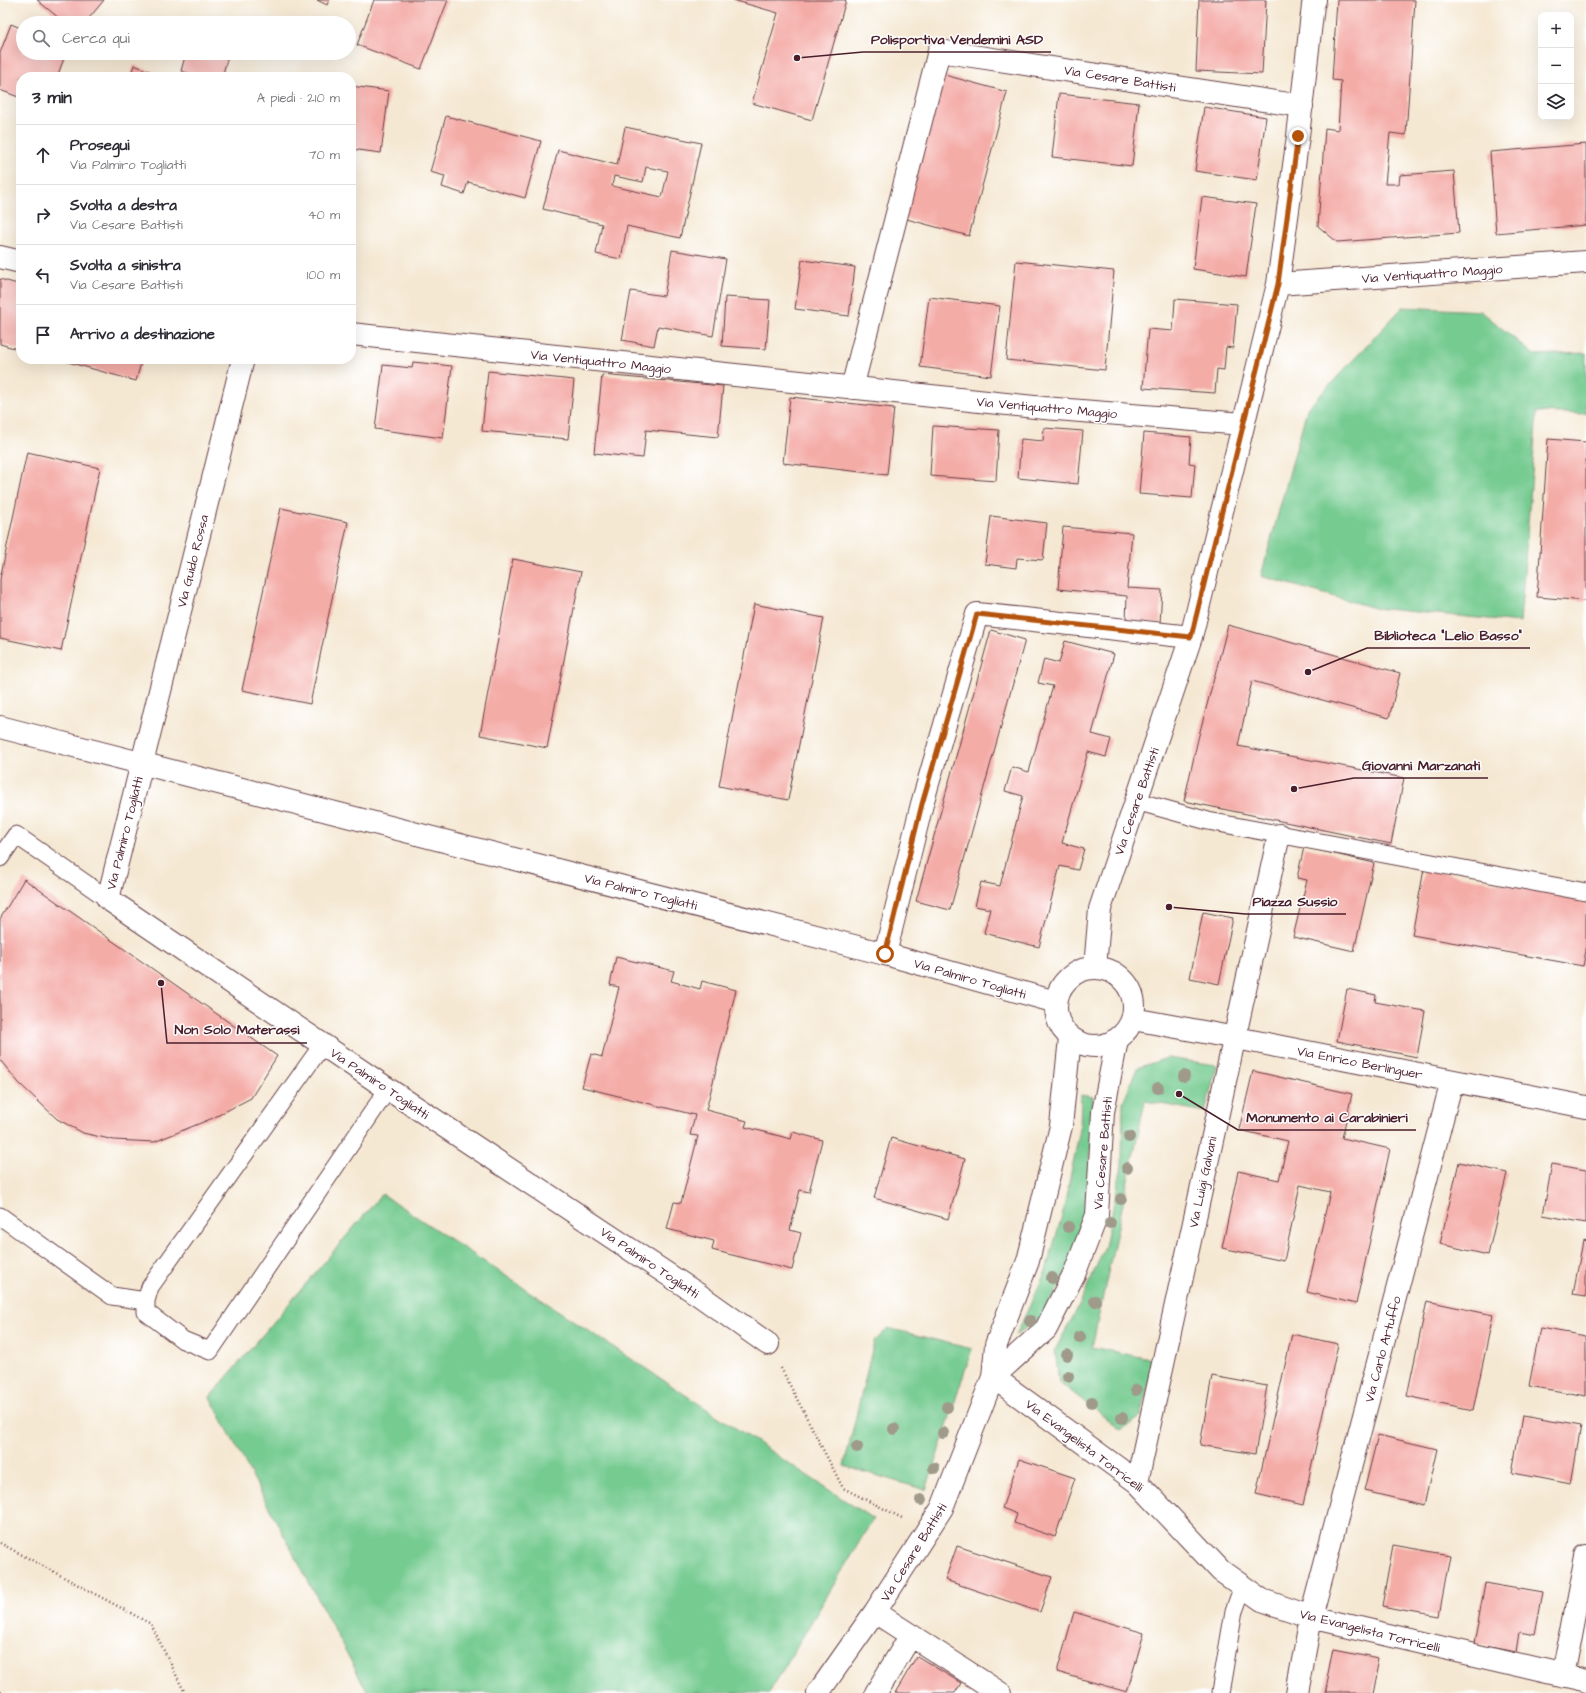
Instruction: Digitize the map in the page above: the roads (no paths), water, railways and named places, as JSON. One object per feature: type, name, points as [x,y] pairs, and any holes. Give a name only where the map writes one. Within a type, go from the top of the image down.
[{"type":"street","name":"Via Cesare Battisti","points":[[1095,968],[1100,909],[1191,637],[1278,284],[1302,106],[1313,5],[1315,0]]},
{"type":"street","name":"Via Cesare Battisti","points":[[852,388],[939,51],[1302,106]]},
{"type":"street","points":[[0,257],[16,261]]},
{"type":"street","name":"Via Ventiquattro Maggio","points":[[1278,284],[1586,262]]},
{"type":"street","name":"Via Ventiquattro Maggio","points":[[356,335],[1044,408],[1243,424]]},
{"type":"street","name":"Via Guido Rossa","points":[[141,763],[242,364]]},
{"type":"street","points":[[885,954],[922,804],[977,614],[1191,637]]},
{"type":"street","name":"Via Palmiro Togliatti","points":[[0,727],[885,954],[1056,1002]]},
{"type":"street","name":"Via Palmiro Togliatti","points":[[141,763],[108,899],[388,1089],[699,1295],[768,1344]]},
{"type":"street","name":"Via Luigi Galvani","points":[[1137,1482],[1216,1114],[1236,1038],[1279,835]]},
{"type":"street","points":[[1095,968],[1113,972],[1126,984],[1134,1000],[1135,1010],[1133,1019],[1127,1031],[1117,1040],[1105,1046],[1093,1047],[1081,1044],[1070,1038],[1061,1028],[1056,1015],[1056,1002],[1059,991],[1070,978],[1084,970],[1095,968]]},
{"type":"street","name":"Via Enrico Berlinguer","points":[[1133,1019],[1586,1107]]},
{"type":"street","name":"Via Cesare Battisti","points":[[818,1693],[875,1612],[942,1508],[993,1377],[996,1345],[1028,1261],[1061,1126],[1070,1038]]},
{"type":"street","name":"Via Cesare Battisti","points":[[993,1377],[1046,1329],[1075,1272],[1097,1215],[1103,1112],[1117,1040]]},
{"type":"street","name":"Via Carlo Artuffo","points":[[1298,1693],[1311,1618],[1452,1081]]},
{"type":"street","name":"Via Evangelista Torricelli","points":[[993,1377],[1137,1482],[1221,1571],[1262,1600],[1311,1618],[1586,1681]]},
{"type":"street","points":[[1563,1676],[1586,1556]]},
{"type":"street","points":[[875,1612],[1000,1693]]},
{"type":"street","points":[[876,1693],[911,1635]]},
{"type":"lane","points":[[1136,801],[1208,821],[1586,892]]},
{"type":"lane","points":[[0,858],[16,835],[108,899]]},
{"type":"lane","points":[[323,1044],[150,1287],[146,1301],[146,1312],[183,1340],[210,1351],[388,1089]]},
{"type":"lane","points":[[0,1216],[112,1296],[146,1301]]},
{"type":"lane","points":[[1220,1693],[1234,1611],[1243,1586]]},
{"type":"place","name":"Polisportiva Vendemini ASD","points":[[797,58]]},
{"type":"place","name":"Biblioteca \"Lelio Basso\"","points":[[1308,672]]},
{"type":"place","name":"Giovanni Marzanati","points":[[1294,789]]},
{"type":"place","name":"Piazza Sussio","points":[[1169,907]]},
{"type":"place","name":"Non Solo Materassi","points":[[161,983]]},
{"type":"place","name":"Monumento ai Carabinieri","points":[[1179,1094]]}]
